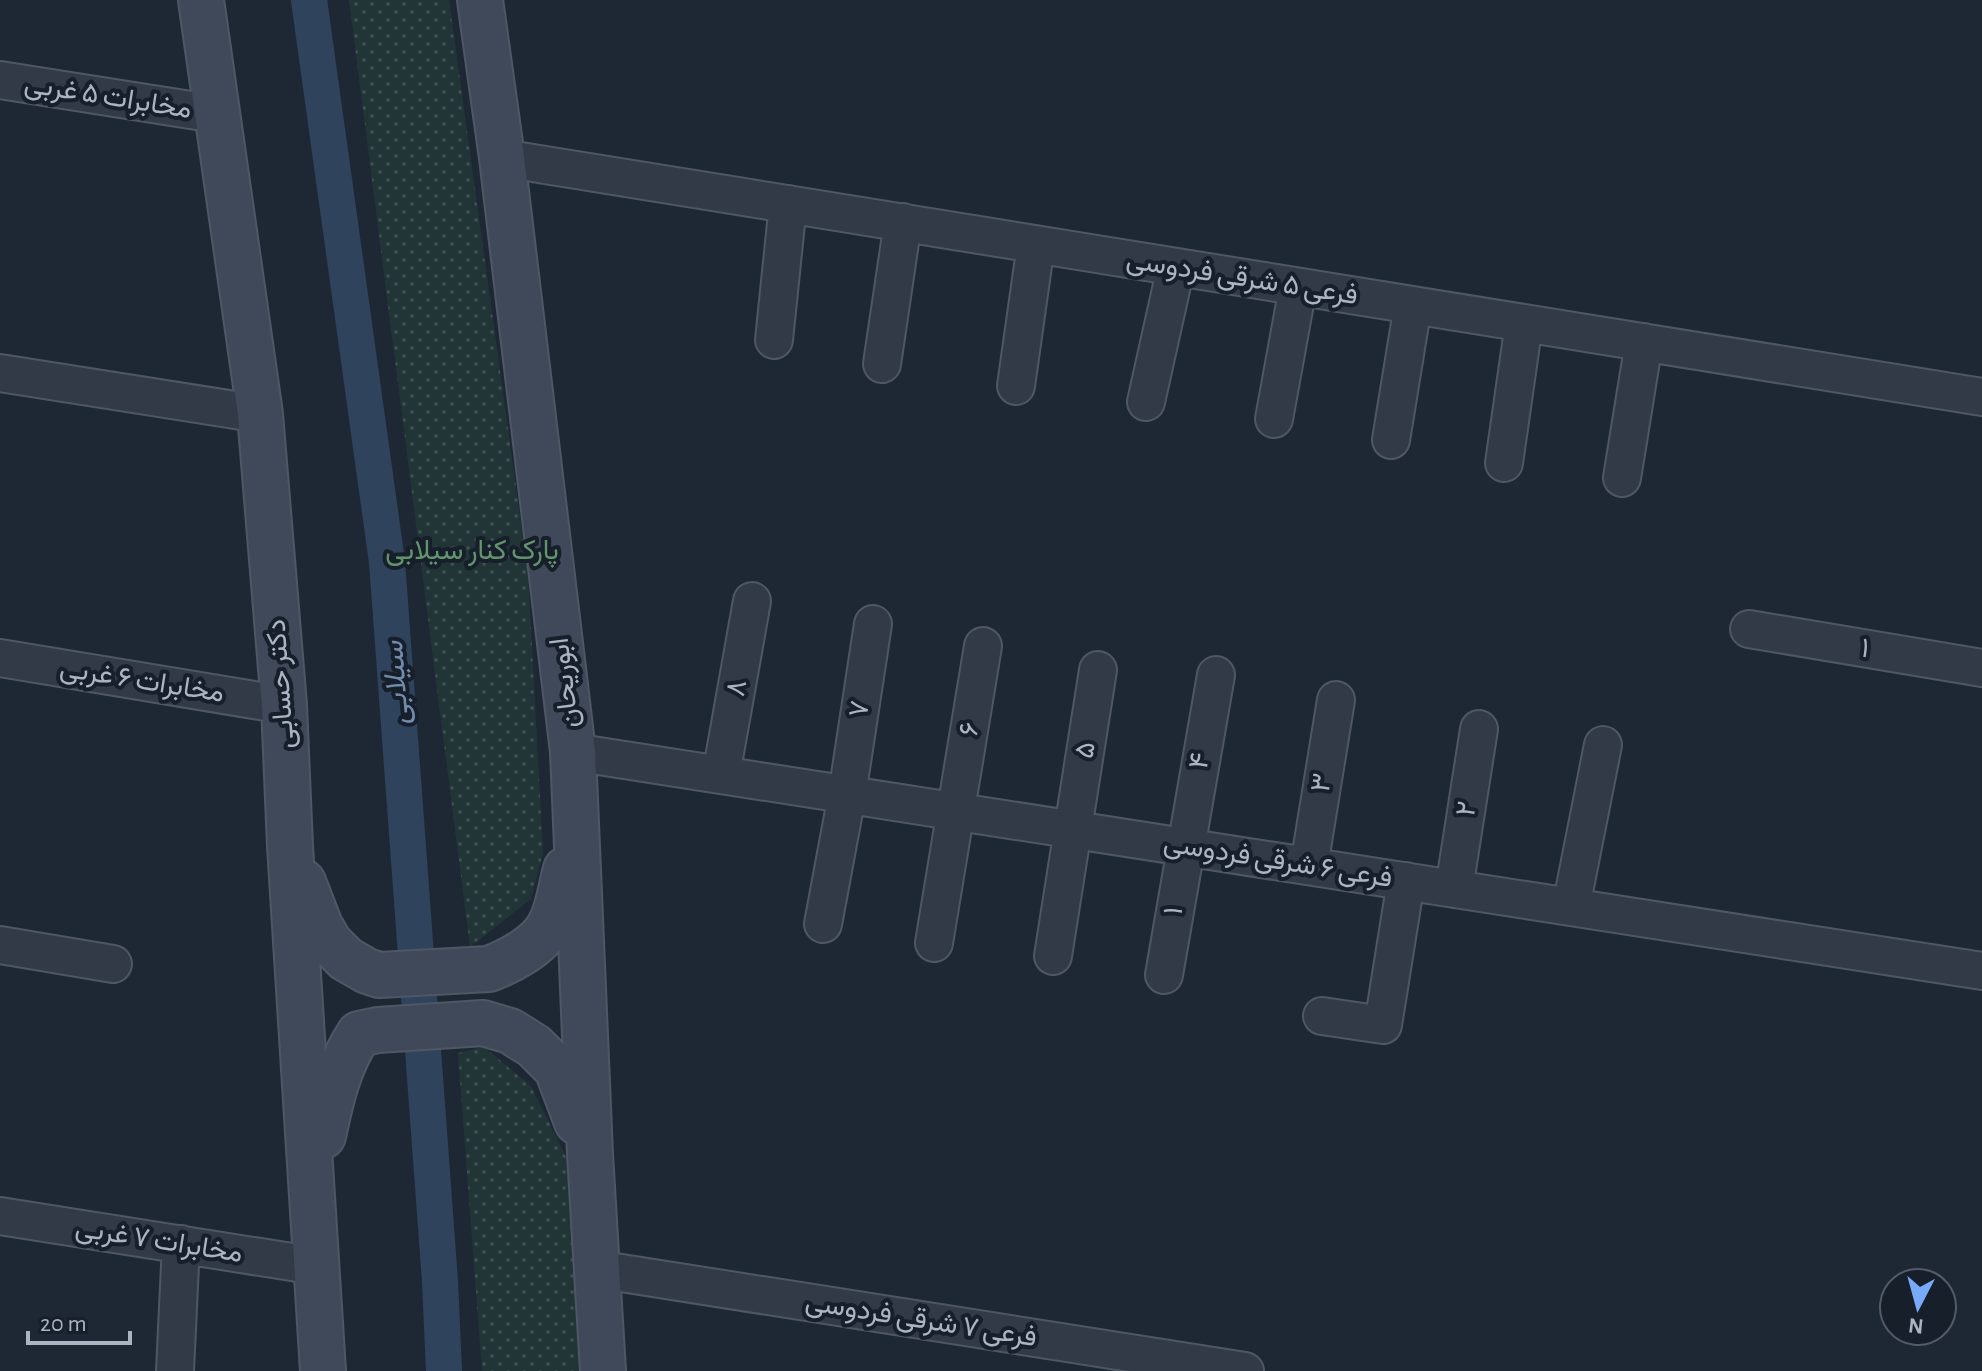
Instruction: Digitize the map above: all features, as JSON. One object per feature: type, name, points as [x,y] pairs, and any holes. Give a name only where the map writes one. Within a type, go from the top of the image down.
[{"type":"main road","name":"دکتر حسابی","points":[[201,0],[260,414],[284,705],[323,1371]]},
{"type":"main road","name":"ابوریحان","points":[[480,0],[502,158],[573,752],[590,1154],[603,1371]]},
{"type":"main road","points":[[290,846],[320,926],[330,943],[353,964],[379,975],[489,969],[529,948],[550,926],[577,831]]},
{"type":"main road","points":[[313,1179],[336,1079],[346,1053],[359,1034],[378,1030],[483,1023],[523,1038],[557,1069],[590,1154]]},
{"type":"street","name":"مخابرات ۵ غربی","points":[[0,80],[216,114]]},
{"type":"street","name":"فرعی ۵ شرقی فردوسی","points":[[502,158],[1982,397]]},
{"type":"street","points":[[774,340],[788,204]]},
{"type":"street","points":[[882,364],[903,222]]},
{"type":"street","points":[[1016,386],[1036,244]]},
{"type":"street","points":[[1146,402],[1176,267]]},
{"type":"street","points":[[1274,419],[1298,287]]},
{"type":"street","points":[[1391,440],[1413,305]]},
{"type":"street","points":[[1504,463],[1524,323]]},
{"type":"street","points":[[1622,478],[1644,342]]},
{"type":"street","points":[[0,373],[260,414]]},
{"type":"street","name":"۸","points":[[721,775],[752,601]]},
{"type":"street","name":"۷","points":[[847,795],[873,624]]},
{"type":"street","name":"۱","points":[[1749,629],[1982,668]]},
{"type":"street","name":"۶","points":[[956,811],[983,646]]},
{"type":"street","name":"مخابرات ۶ غربی","points":[[0,658],[284,705]]},
{"type":"street","name":"۵","points":[[1074,830],[1098,670]]},
{"type":"street","name":"۴","points":[[1185,847],[1216,675]]},
{"type":"street","name":"۳","points":[[1309,866],[1336,700]]},
{"type":"street","name":"۲","points":[[1454,889],[1479,729]]},
{"type":"street","points":[[1571,907],[1603,745]]},
{"type":"street","name":"فرعی ۶ شرقی فردوسی","points":[[573,752],[1982,971]]},
{"type":"street","points":[[823,924],[847,795]]},
{"type":"street","points":[[934,943],[956,811]]},
{"type":"street","points":[[1053,956],[1074,830]]},
{"type":"street","name":"۱","points":[[1164,975],[1185,847]]},
{"type":"street","points":[[1322,1016],[1383,1025],[1406,881]]},
{"type":"street","points":[[0,945],[113,964]]},
{"type":"street","name":"مخابرات ۷ غربی","points":[[0,1216],[317,1266]]},
{"type":"street","points":[[175,1371],[181,1244]]},
{"type":"street","name":"فرعی ۷ شرقی فردوسی","points":[[596,1269],[1245,1371]]},
{"type":"green space","name":"پارک کنار سیلابی","points":[[349,0],[449,0],[528,574],[543,853],[531,899],[470,947]]},
{"type":"green space","points":[[484,1047],[531,1086],[568,1161],[579,1371],[482,1371],[458,1053]]},
{"type":"waterway","name":"سیلابی","points":[[309,0],[387,562],[444,1371]]}]
